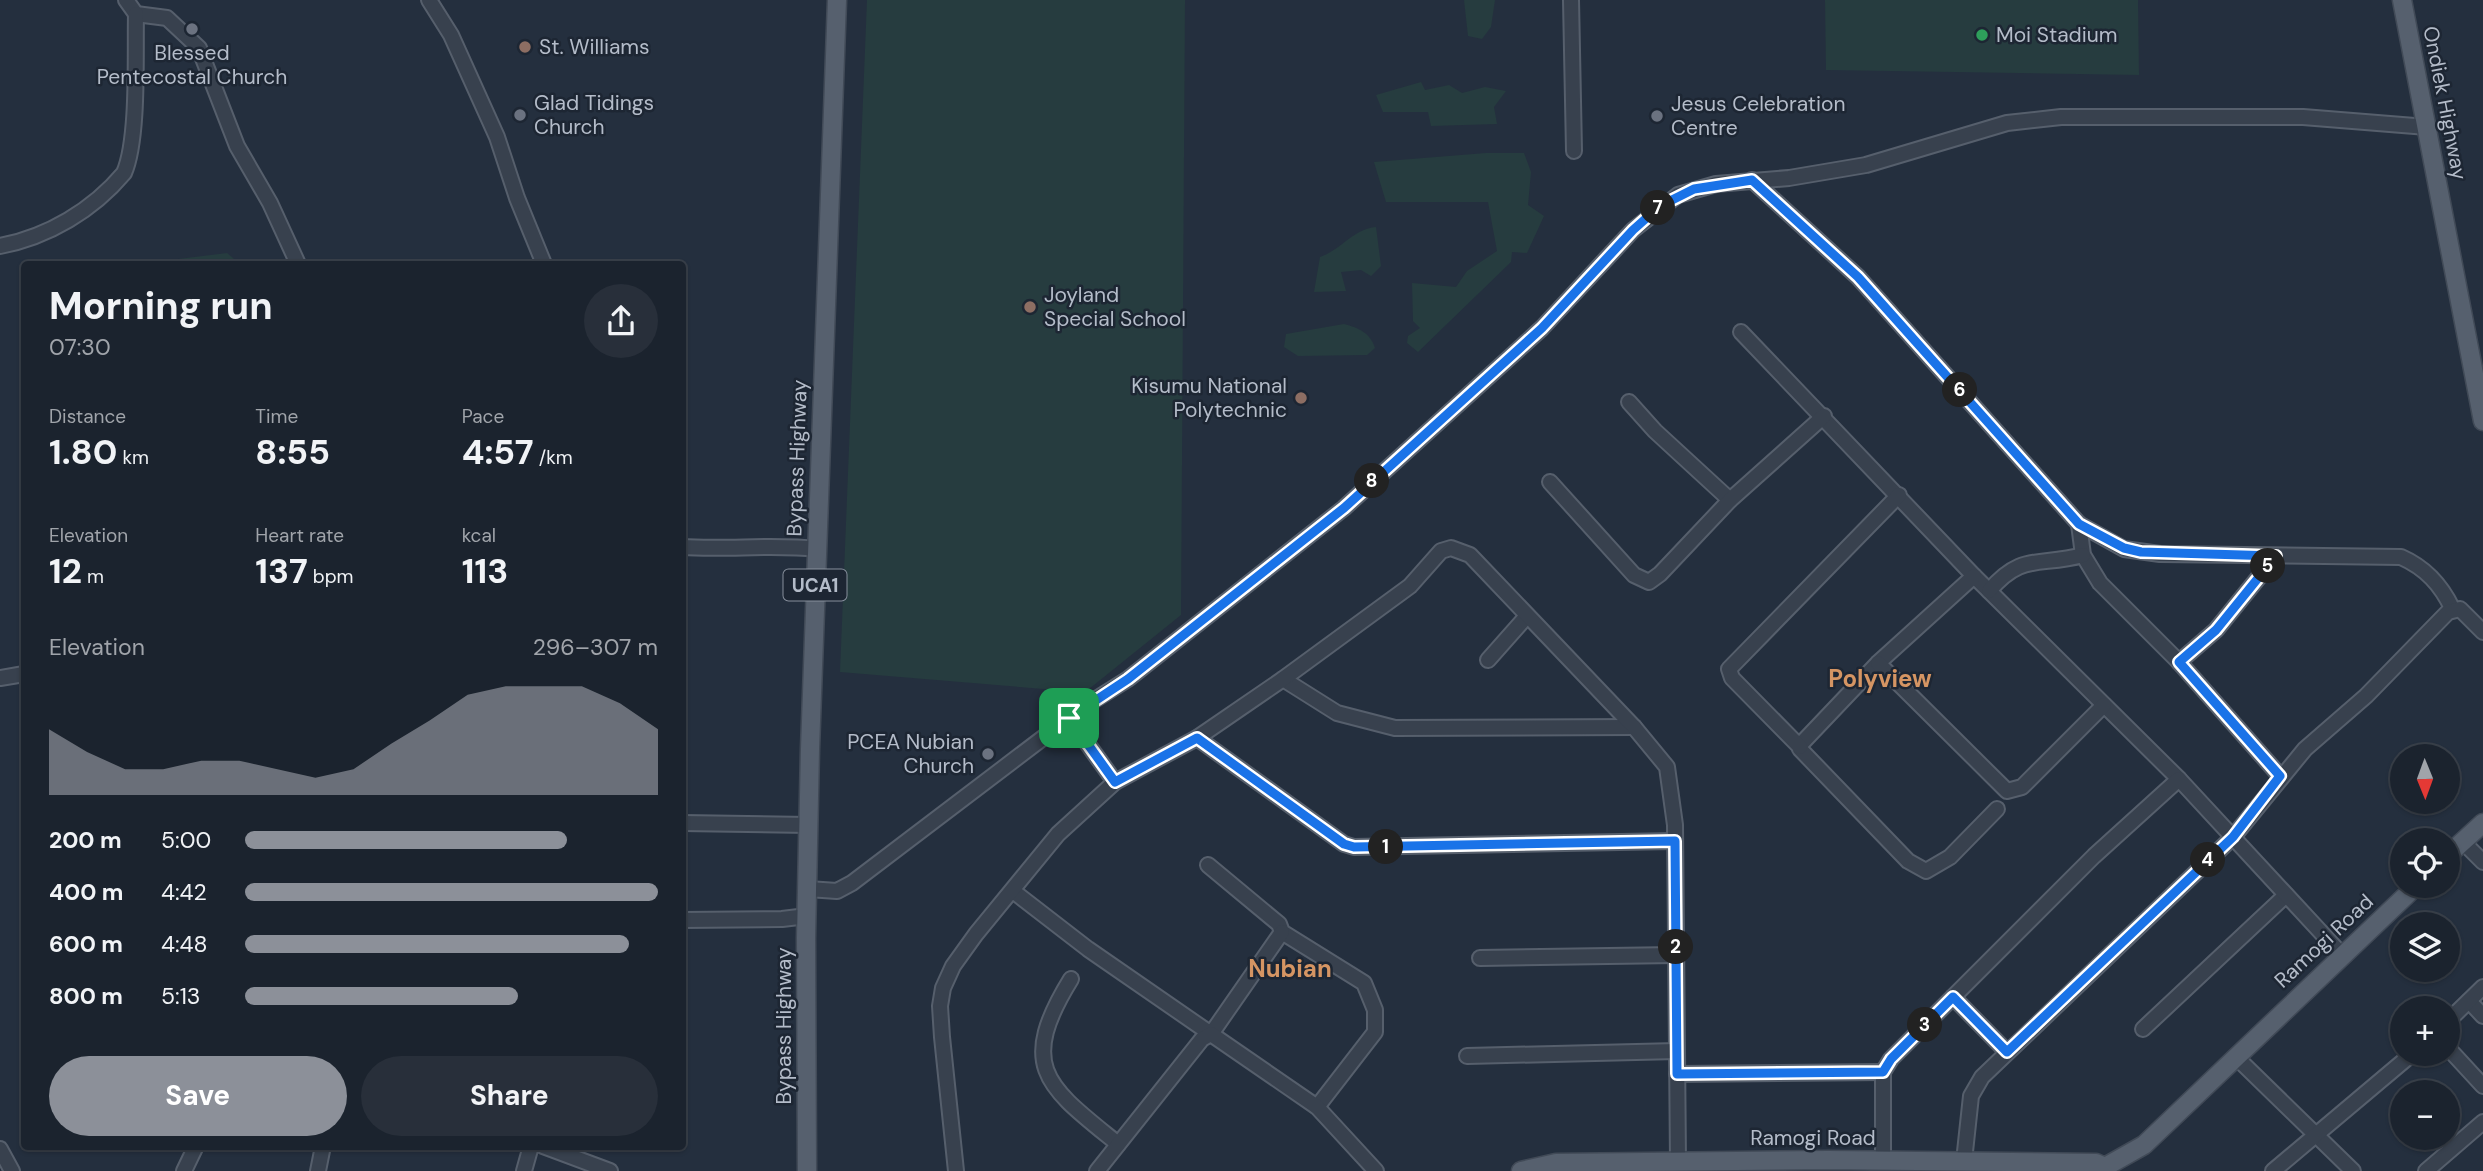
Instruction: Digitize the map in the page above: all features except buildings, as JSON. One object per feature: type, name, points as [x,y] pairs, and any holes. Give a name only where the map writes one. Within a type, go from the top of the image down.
[{"type":"main road","name":"Bypass Highway","points":[[807,1171],[807,916],[816,549],[837,0]]},
{"type":"main road","name":"Ondiek Highway","points":[[2402,0],[2483,421]]},
{"type":"main road","points":[[2460,845],[2483,824]]},
{"type":"main road","name":"Ramogi Road","points":[[1521,1171],[1556,1163],[1883,1160],[2096,1163],[2106,1169],[2144,1145],[2403,898]]},
{"type":"street","points":[[0,246],[42,233],[69,220],[124,173],[129,163],[134,103],[136,14],[126,0]]},
{"type":"street","points":[[429,0],[451,36],[497,137],[517,198],[543,261]]},
{"type":"street","points":[[1571,0],[1574,151]]},
{"type":"street","points":[[136,14],[167,18],[200,48],[237,146],[270,203],[297,261]]},
{"type":"street","points":[[808,890],[837,891],[852,883],[1069,718],[1128,679],[1344,508],[1542,328],[1633,230],[1660,206],[1694,189],[1752,180],[1789,178],[1866,165],[2007,123],[2061,117],[2303,117],[2427,127]]},
{"type":"street","points":[[1752,180],[1858,277],[2079,524],[2124,548],[2141,552],[2401,558],[2418,564],[2437,582],[2452,608]]},
{"type":"street","points":[[1741,332],[1974,576],[2179,779],[2342,955]]},
{"type":"street","points":[[1629,402],[1655,431],[1730,500]]},
{"type":"street","points":[[1550,482],[1634,575],[1648,582],[1661,574],[1730,500],[1824,416]]},
{"type":"street","points":[[1899,495],[1729,669],[1729,676],[1908,861],[1926,871],[1950,857],[1997,809]]},
{"type":"street","points":[[2079,524],[2083,555],[2099,583],[2179,662],[2280,776]]},
{"type":"street","points":[[686,548],[729,550],[791,546],[816,549]]},
{"type":"street","points":[[956,1171],[940,999],[959,957],[1065,825],[1115,782],[1197,738],[1283,679],[1410,586],[1441,551],[1451,548],[1470,555],[1634,727],[1667,767],[1671,779],[1675,841],[1678,1162]]},
{"type":"street","points":[[1989,591],[2004,573],[2021,564],[2061,561],[2083,555]]},
{"type":"street","points":[[2179,662],[2216,630],[2276,556]]},
{"type":"street","points":[[1800,747],[1878,663],[1974,576]]},
{"type":"street","points":[[2452,608],[2460,609],[2483,632]]},
{"type":"street","points":[[1964,1161],[1973,1090],[2007,1052],[2233,837],[2280,776],[2305,749],[2366,696],[2452,608]]},
{"type":"street","points":[[1488,660],[1527,616]]},
{"type":"street","points":[[1878,663],[2007,791],[2022,787],[2104,705]]},
{"type":"street","points":[[0,678],[21,674]]},
{"type":"street","points":[[1283,679],[1337,713],[1395,728],[1634,727]]},
{"type":"street","points":[[1069,718],[1115,782]]},
{"type":"street","points":[[1197,738],[1344,844],[1354,847],[1675,841]]},
{"type":"street","points":[[1883,1160],[1883,1072],[1891,1059],[2094,856],[2179,779]]},
{"type":"street","points":[[686,823],[809,825]]},
{"type":"street","points":[[2463,842],[2483,862]]},
{"type":"street","points":[[1208,864],[1279,924],[1282,932],[1364,983],[1375,1010],[1375,1032],[1317,1107]]},
{"type":"street","points":[[1013,891],[1088,949],[1317,1107],[1376,1171]]},
{"type":"street","points":[[2143,1030],[2286,895]]},
{"type":"street","points":[[686,920],[782,919],[807,916]]},
{"type":"street","points":[[1097,1171],[1202,1039],[1211,1034],[1282,932]]},
{"type":"street","points":[[1480,958],[1676,955]]},
{"type":"street","points":[[1071,979],[1047,1020],[1045,1069],[1063,1100],[1118,1144]]},
{"type":"street","points":[[2460,1010],[2483,987]]},
{"type":"street","points":[[1953,997],[2007,1052]]},
{"type":"street","points":[[2469,1001],[2483,1016]]},
{"type":"street","points":[[1467,1056],[1677,1051]]},
{"type":"street","points":[[2237,1058],[2353,1171]]},
{"type":"street","points":[[2460,1061],[2483,1086]]},
{"type":"street","points":[[2273,1171],[2398,1066]]},
{"type":"street","points":[[1677,1074],[1883,1072]]},
{"type":"street","points":[[2426,1171],[2483,1122]]},
{"type":"street","points":[[0,1149],[12,1171]]},
{"type":"street","points":[[184,1171],[194,1150]]},
{"type":"street","points":[[318,1171],[322,1150]]},
{"type":"street","points":[[524,1171],[530,1150]]},
{"type":"street","points":[[554,1150],[610,1171]]},
{"type":"green space","name":"Joyland Special School","points":[[867,0],[1185,0],[1181,615],[1089,689],[1056,690],[840,672]]},
{"type":"green space","points":[[1464,0],[1495,0],[1491,27],[1482,39],[1468,36]]},
{"type":"green space","name":"Moi Stadium","points":[[1825,0],[2138,0],[2139,75],[1826,70]]},
{"type":"green space","points":[[1421,82],[1425,90],[1449,85],[1462,93],[1485,87],[1506,91],[1494,107],[1497,124],[1431,126],[1428,112],[1383,112],[1376,95]]},
{"type":"green space","points":[[1486,153],[1524,153],[1531,172],[1528,205],[1544,216],[1527,253],[1512,252],[1511,262],[1418,352],[1407,343],[1408,336],[1420,328],[1413,321],[1412,283],[1456,287],[1467,271],[1497,251],[1488,202],[1386,202],[1374,162]]},
{"type":"green space","points":[[1376,227],[1381,266],[1371,276],[1361,270],[1341,272],[1346,291],[1314,292],[1320,257],[1360,232]]},
{"type":"green space","points":[[227,253],[236,261],[162,261]]},
{"type":"green space","points":[[1344,324],[1363,332],[1375,348],[1367,355],[1298,356],[1284,347],[1286,334]]},
{"type":"place","name":"Blessed Pentecostal Church","points":[[192,29]]},
{"type":"place","name":"Moi Stadium","points":[[1982,35]]},
{"type":"place","name":"St. Williams","points":[[525,47]]},
{"type":"place","name":"Glad Tidings Church","points":[[520,115]]},
{"type":"place","name":"Jesus Celebration Centre","points":[[1657,116]]},
{"type":"place","name":"Joyland Special School","points":[[1030,307]]},
{"type":"place","name":"Kisumu National Polytechnic","points":[[1301,398]]},
{"type":"place","name":"PCEA Nubian Church","points":[[988,754]]},
{"type":"district","name":"Polyview","points":[[1880,678]]},
{"type":"district","name":"Nubian","points":[[1290,968]]},
{"type":"route","points":[[1752,180],[1805,226],[1858,277],[2079,524],[2124,548],[2141,552],[2276,556],[2216,630],[2194,652],[2179,662],[2280,776],[2233,837],[2007,1052],[1953,997],[1891,1059],[1883,1072],[1677,1074],[1675,841],[1354,847],[1344,844],[1197,738],[1115,782],[1069,718],[1128,679],[1344,508],[1542,328],[1633,230],[1660,206],[1678,195],[1716,184],[1752,180]]}]
